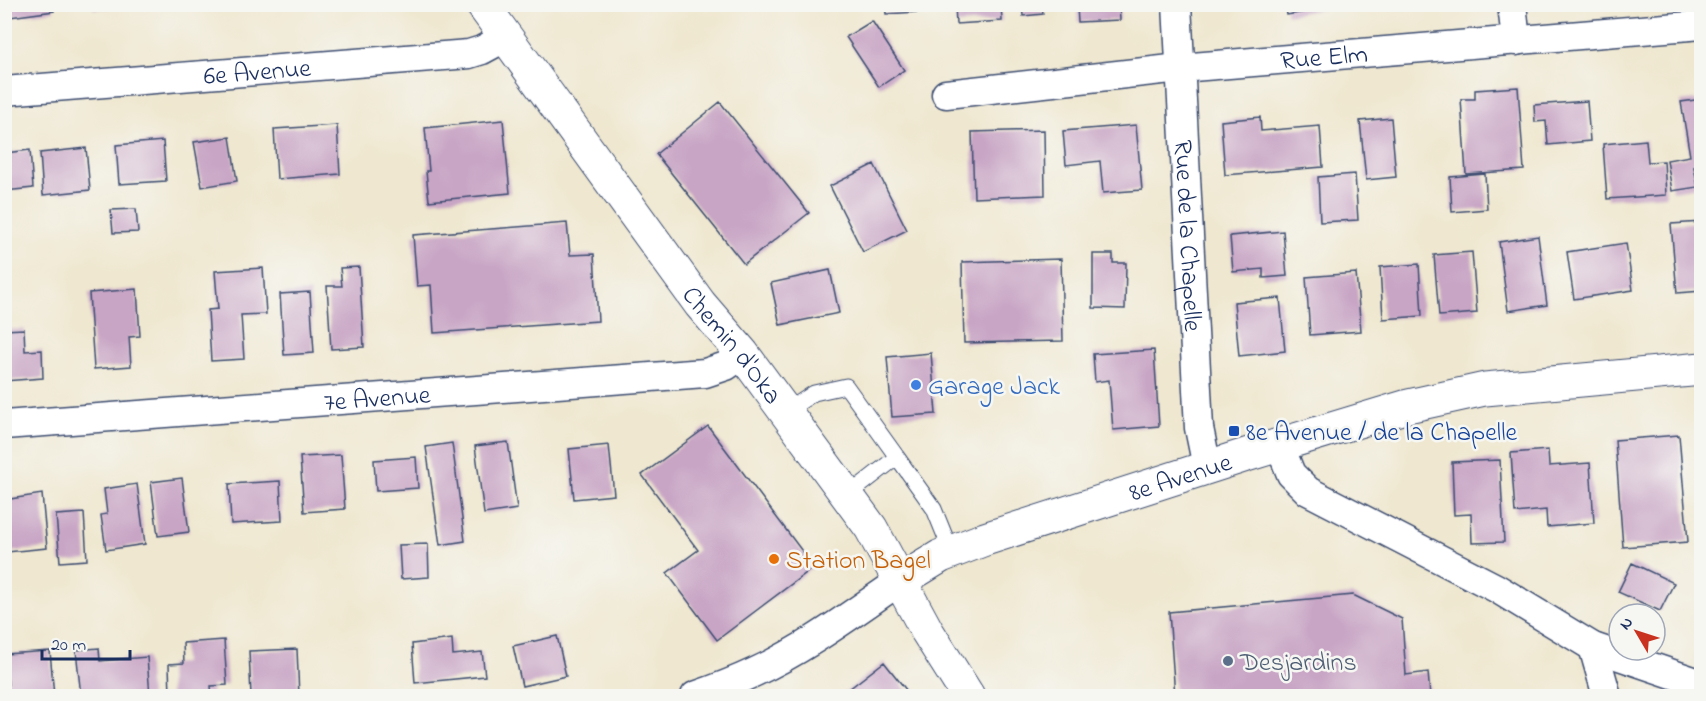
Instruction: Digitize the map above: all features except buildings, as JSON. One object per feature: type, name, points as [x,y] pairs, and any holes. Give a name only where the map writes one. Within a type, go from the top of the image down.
[{"type":"main road","name":"Chemin d'Oka","points":[[482,4],[700,304],[743,354],[871,528],[927,631],[968,696]]},
{"type":"main road","name":"8e Avenue","points":[[900,581],[928,562],[951,551],[1279,444],[1408,406],[1485,389],[1701,369]]},
{"type":"street","name":"Rue de la Chapelle","points":[[1177,4],[1199,428],[1207,467]]},
{"type":"street","points":[[1512,4],[1516,41]]},
{"type":"street","name":"Rue Elm","points":[[946,93],[1180,69],[1701,26]]},
{"type":"street","name":"6e Avenue","points":[[4,91],[469,54],[506,38]]},
{"type":"street","name":"7e Avenue","points":[[4,425],[705,373],[726,366],[743,354]]},
{"type":"street","points":[[1279,444],[1291,474],[1308,491],[1496,588],[1593,647],[1701,684]]},
{"type":"street","name":"8e Avenue","points":[[695,696],[755,672],[784,657],[900,581]]},
{"type":"street","points":[[1593,647],[1607,696]]},
{"type":"lane","points":[[785,412],[814,393],[846,386],[931,503],[951,551]]},
{"type":"lane","points":[[847,496],[897,457]]},
{"type":"place","name":"Garage Jack","points":[[916,385]]},
{"type":"place","name":"8e Avenue / de la Chapelle","points":[[1234,431]]},
{"type":"place","name":"Station Bagel","points":[[774,559]]},
{"type":"place","name":"Desjardins","points":[[1228,661]]}]
